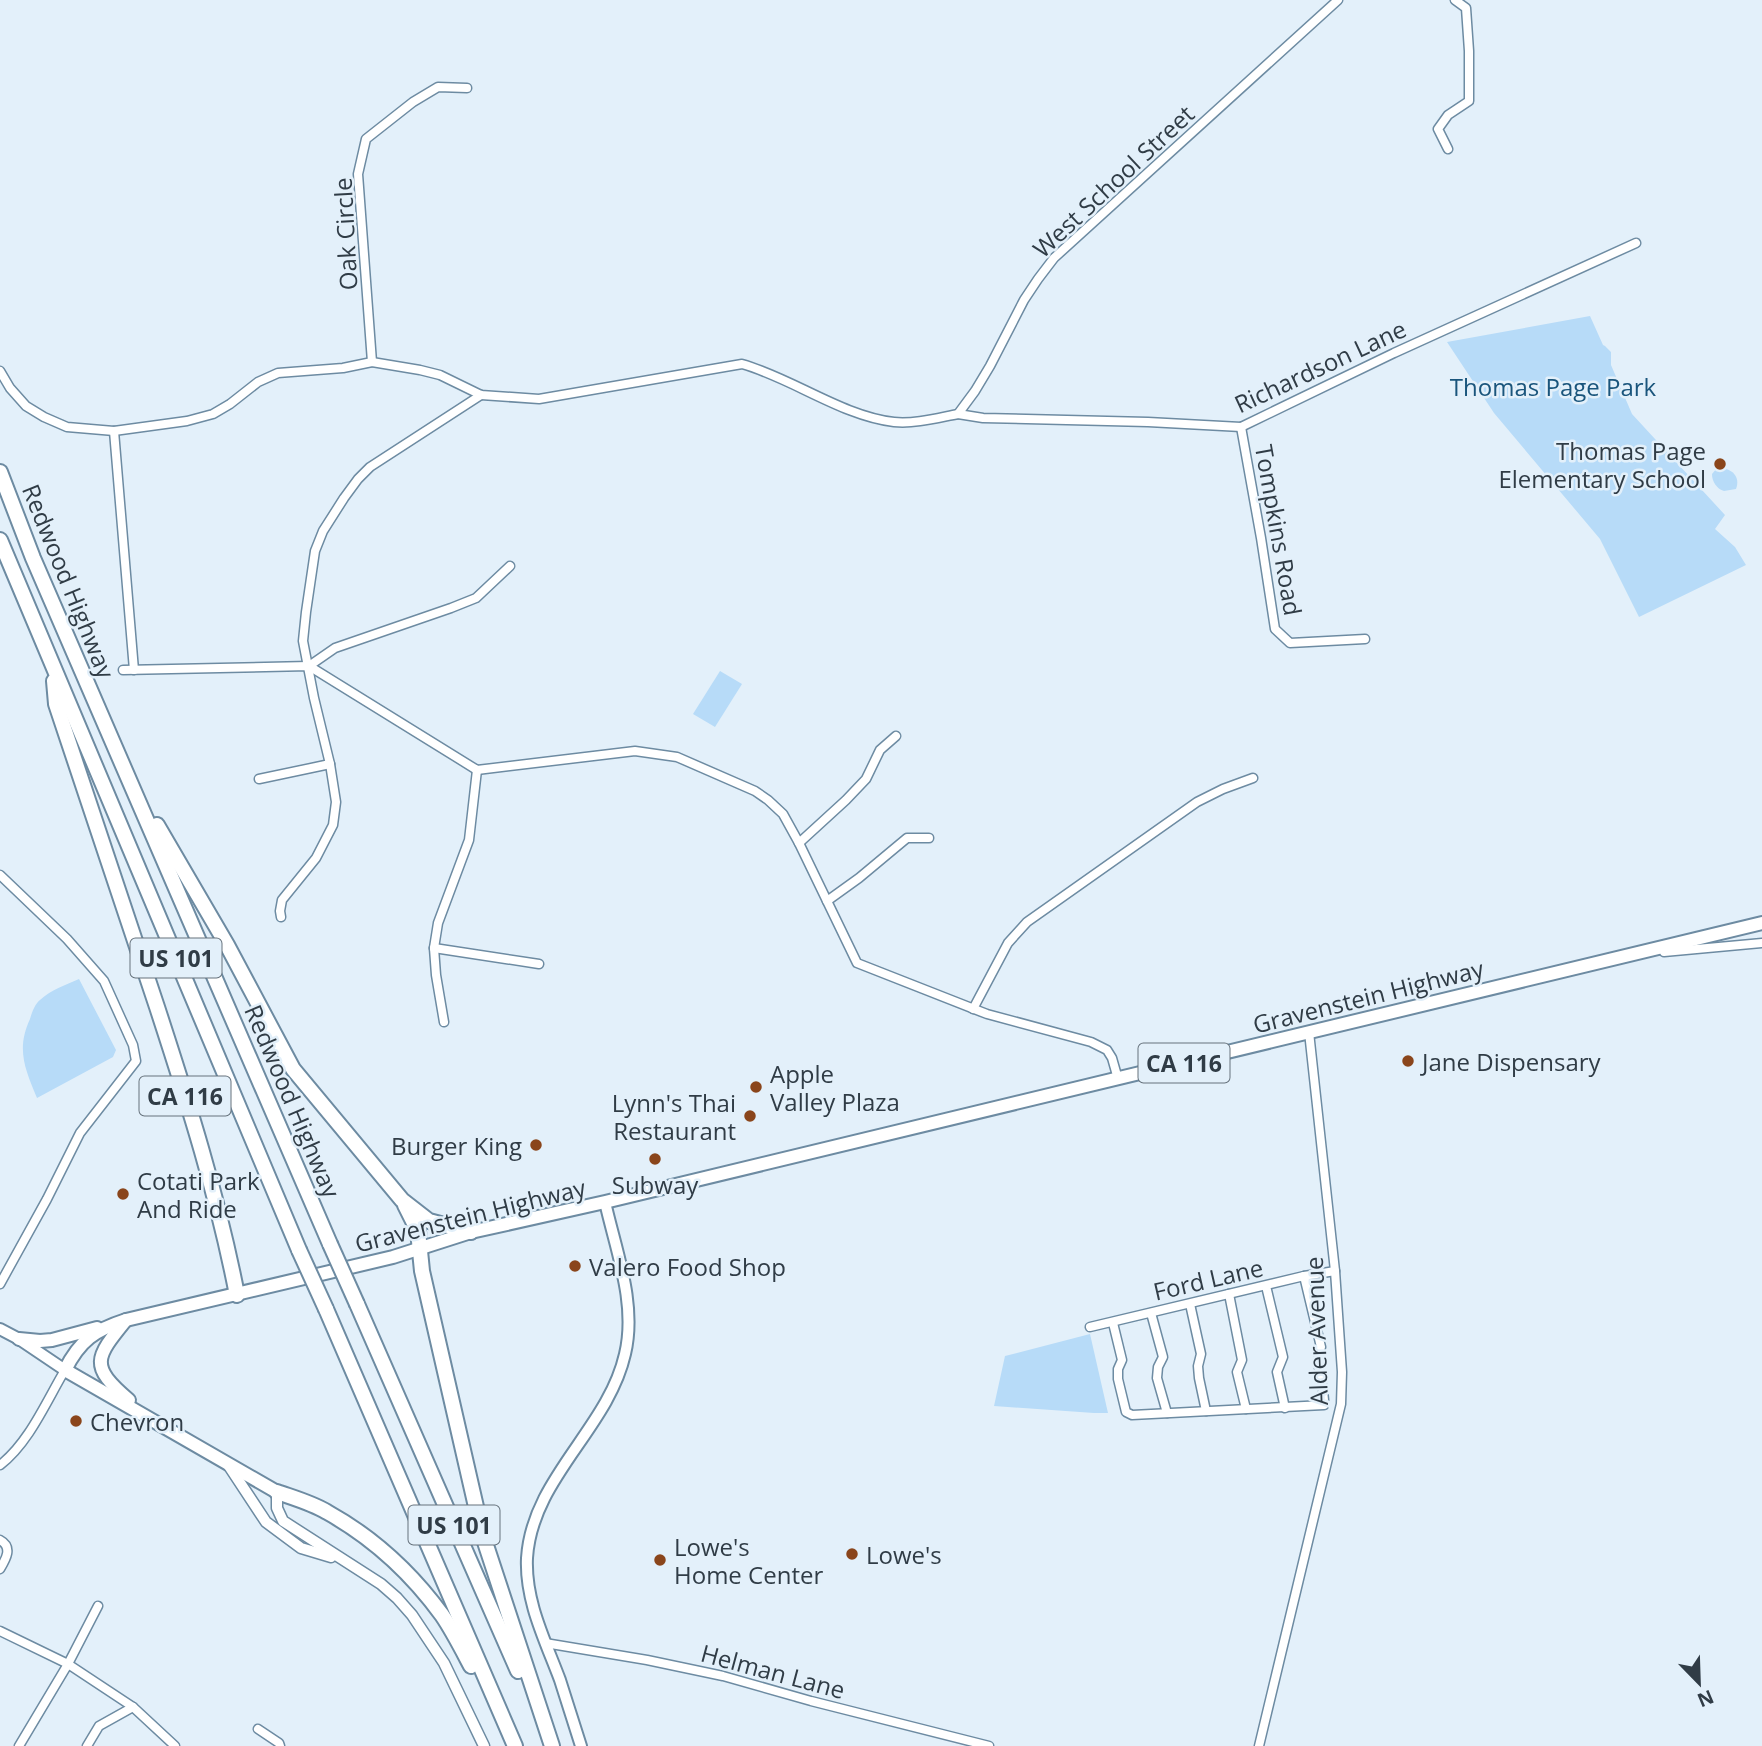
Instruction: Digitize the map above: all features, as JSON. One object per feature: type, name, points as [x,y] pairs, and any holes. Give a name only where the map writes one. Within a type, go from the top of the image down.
[{"type":"highway","name":"Redwood Highway","points":[[0,472],[33,558],[127,776],[552,1746]]},
{"type":"highway","name":"Redwood Highway","points":[[0,540],[299,1250],[514,1746]]},
{"type":"highway","name":"CA 116","points":[[52,666],[56,704],[126,911],[203,1154],[237,1295]]},
{"type":"highway","name":"CA 116","points":[[127,776],[228,944],[293,1069],[402,1200],[429,1221],[471,1232]]},
{"type":"highway","points":[[402,1200],[418,1231],[429,1303],[482,1533],[552,1746]]},
{"type":"highway","points":[[277,1492],[325,1510],[362,1534],[411,1578],[455,1635],[514,1746]]},
{"type":"main road","name":"Gravenstein Highway","points":[[65,1370],[83,1342],[96,1332],[126,1320],[393,1257],[471,1232],[1762,923]]},
{"type":"main road","points":[[581,1746],[530,1599],[527,1569],[530,1537],[536,1517],[553,1481],[614,1388],[625,1353],[628,1315],[625,1291],[605,1202]]},
{"type":"main road","points":[[126,1320],[103,1351],[101,1367],[110,1383],[150,1419]]},
{"type":"main road","points":[[19,1339],[52,1340],[111,1325]]},
{"type":"main road","points":[[0,1329],[65,1370],[277,1492]]},
{"type":"street","name":"West School Street","points":[[958,414],[990,366],[1024,300],[1054,258],[1338,0]]},
{"type":"street","points":[[1448,149],[1438,129],[1448,115],[1469,101],[1466,8],[1455,0]]},
{"type":"street","name":"Oak Circle","points":[[372,362],[358,174],[366,139],[413,102],[438,87],[467,88]]},
{"type":"street","name":"Richardson Lane","points":[[958,414],[984,418],[1241,427],[1394,353],[1636,243]]},
{"type":"street","points":[[0,371],[10,388],[26,406],[44,417],[66,427],[114,431],[187,421],[213,414],[258,382],[278,373],[343,368],[372,362],[440,375],[481,395],[539,399],[742,364],[765,371],[863,414],[893,422],[917,422],[958,414]]},
{"type":"street","points":[[282,917],[282,900],[316,858],[333,825],[336,802],[303,641],[315,551],[330,520],[358,479],[370,467],[481,395]]},
{"type":"street","name":"Tompkins Road","points":[[1241,427],[1275,629],[1290,643],[1365,639]]},
{"type":"street","points":[[114,431],[134,670]]},
{"type":"street","points":[[309,666],[335,648],[475,598],[510,566]]},
{"type":"street","points":[[123,670],[309,666],[477,771],[635,751],[677,757],[762,795],[783,814],[857,963],[973,1009],[1091,1042],[1107,1050],[1118,1079]]},
{"type":"street","points":[[799,843],[866,779],[880,750],[895,736]]},
{"type":"street","points":[[259,779],[330,764]]},
{"type":"street","points":[[444,1022],[434,948],[438,923],[469,840],[477,771]]},
{"type":"street","points":[[973,1009],[1008,943],[1027,922],[1197,802],[1253,778]]},
{"type":"street","points":[[827,901],[907,838],[929,838]]},
{"type":"street","points":[[0,875],[67,939],[104,981],[133,1045],[136,1061],[80,1133],[0,1284]]},
{"type":"street","points":[[1620,957],[1762,943]]},
{"type":"street","points":[[434,948],[539,964]]},
{"type":"street","name":"Alder Avenue","points":[[1259,1746],[1342,1404],[1335,1271],[1310,1032]]},
{"type":"street","name":"Ford Lane","points":[[1090,1327],[1335,1271]]},
{"type":"street","points":[[1113,1322],[1122,1360],[1118,1379],[1126,1412],[1132,1415],[1324,1405],[1325,1393],[1318,1371],[1317,1356],[1321,1346],[1304,1276]]},
{"type":"street","points":[[1266,1286],[1283,1357],[1277,1372],[1285,1408]]},
{"type":"street","points":[[1229,1294],[1242,1360],[1237,1372],[1246,1409]]},
{"type":"street","points":[[1191,1304],[1201,1354],[1199,1378],[1206,1411]]},
{"type":"street","points":[[1152,1313],[1163,1357],[1157,1378],[1167,1413]]},
{"type":"street","points":[[0,1465],[9,1458],[31,1429],[65,1370]]},
{"type":"street","points":[[227,1462],[267,1522],[301,1548],[342,1560]]},
{"type":"street","points":[[277,1492],[277,1508],[284,1521],[381,1584],[412,1615],[444,1663],[484,1746]]},
{"type":"street","points":[[0,1540],[8,1550],[0,1569]]},
{"type":"street","points":[[19,1746],[68,1664],[98,1606]]},
{"type":"street","points":[[0,1631],[68,1664],[133,1707],[175,1746]]},
{"type":"street","name":"Helman Lane","points":[[545,1643],[723,1676],[989,1746]]},
{"type":"street","points":[[87,1746],[99,1726],[133,1707]]},
{"type":"street","points":[[258,1729],[280,1746]]},
{"type":"green space","name":"Thomas Page Park","points":[[1590,316],[1603,345],[1611,352],[1611,365],[1632,414],[1725,515],[1715,529],[1735,547],[1746,565],[1639,617],[1600,539],[1494,413],[1447,342]]},
{"type":"green space","points":[[1717,468],[1734,473],[1737,480],[1736,489],[1724,491],[1717,487],[1712,474]]},
{"type":"green space","points":[[720,671],[742,684],[715,727],[693,714]]},
{"type":"green space","points":[[79,979],[116,1050],[113,1057],[37,1098],[24,1059],[23,1040],[26,1030],[33,1011],[44,996]]},
{"type":"green space","points":[[1090,1334],[1108,1413],[994,1406],[1005,1356]]},
{"type":"place","name":"Thomas Page Elementary School","points":[[1720,464]]},
{"type":"place","name":"Jane Dispensary","points":[[1408,1061]]},
{"type":"place","name":"Apple Valley Plaza","points":[[756,1087]]},
{"type":"place","name":"Lynn's Thai Restaurant","points":[[750,1116]]},
{"type":"place","name":"Burger King","points":[[536,1145]]},
{"type":"place","name":"Subway","points":[[655,1159]]},
{"type":"place","name":"Cotati Park And Ride","points":[[123,1194]]},
{"type":"place","name":"Valero Food Shop","points":[[575,1266]]},
{"type":"place","name":"Chevron","points":[[76,1421]]},
{"type":"place","name":"Lowe's","points":[[852,1554]]},
{"type":"place","name":"Lowe's Home Center","points":[[660,1560]]}]
